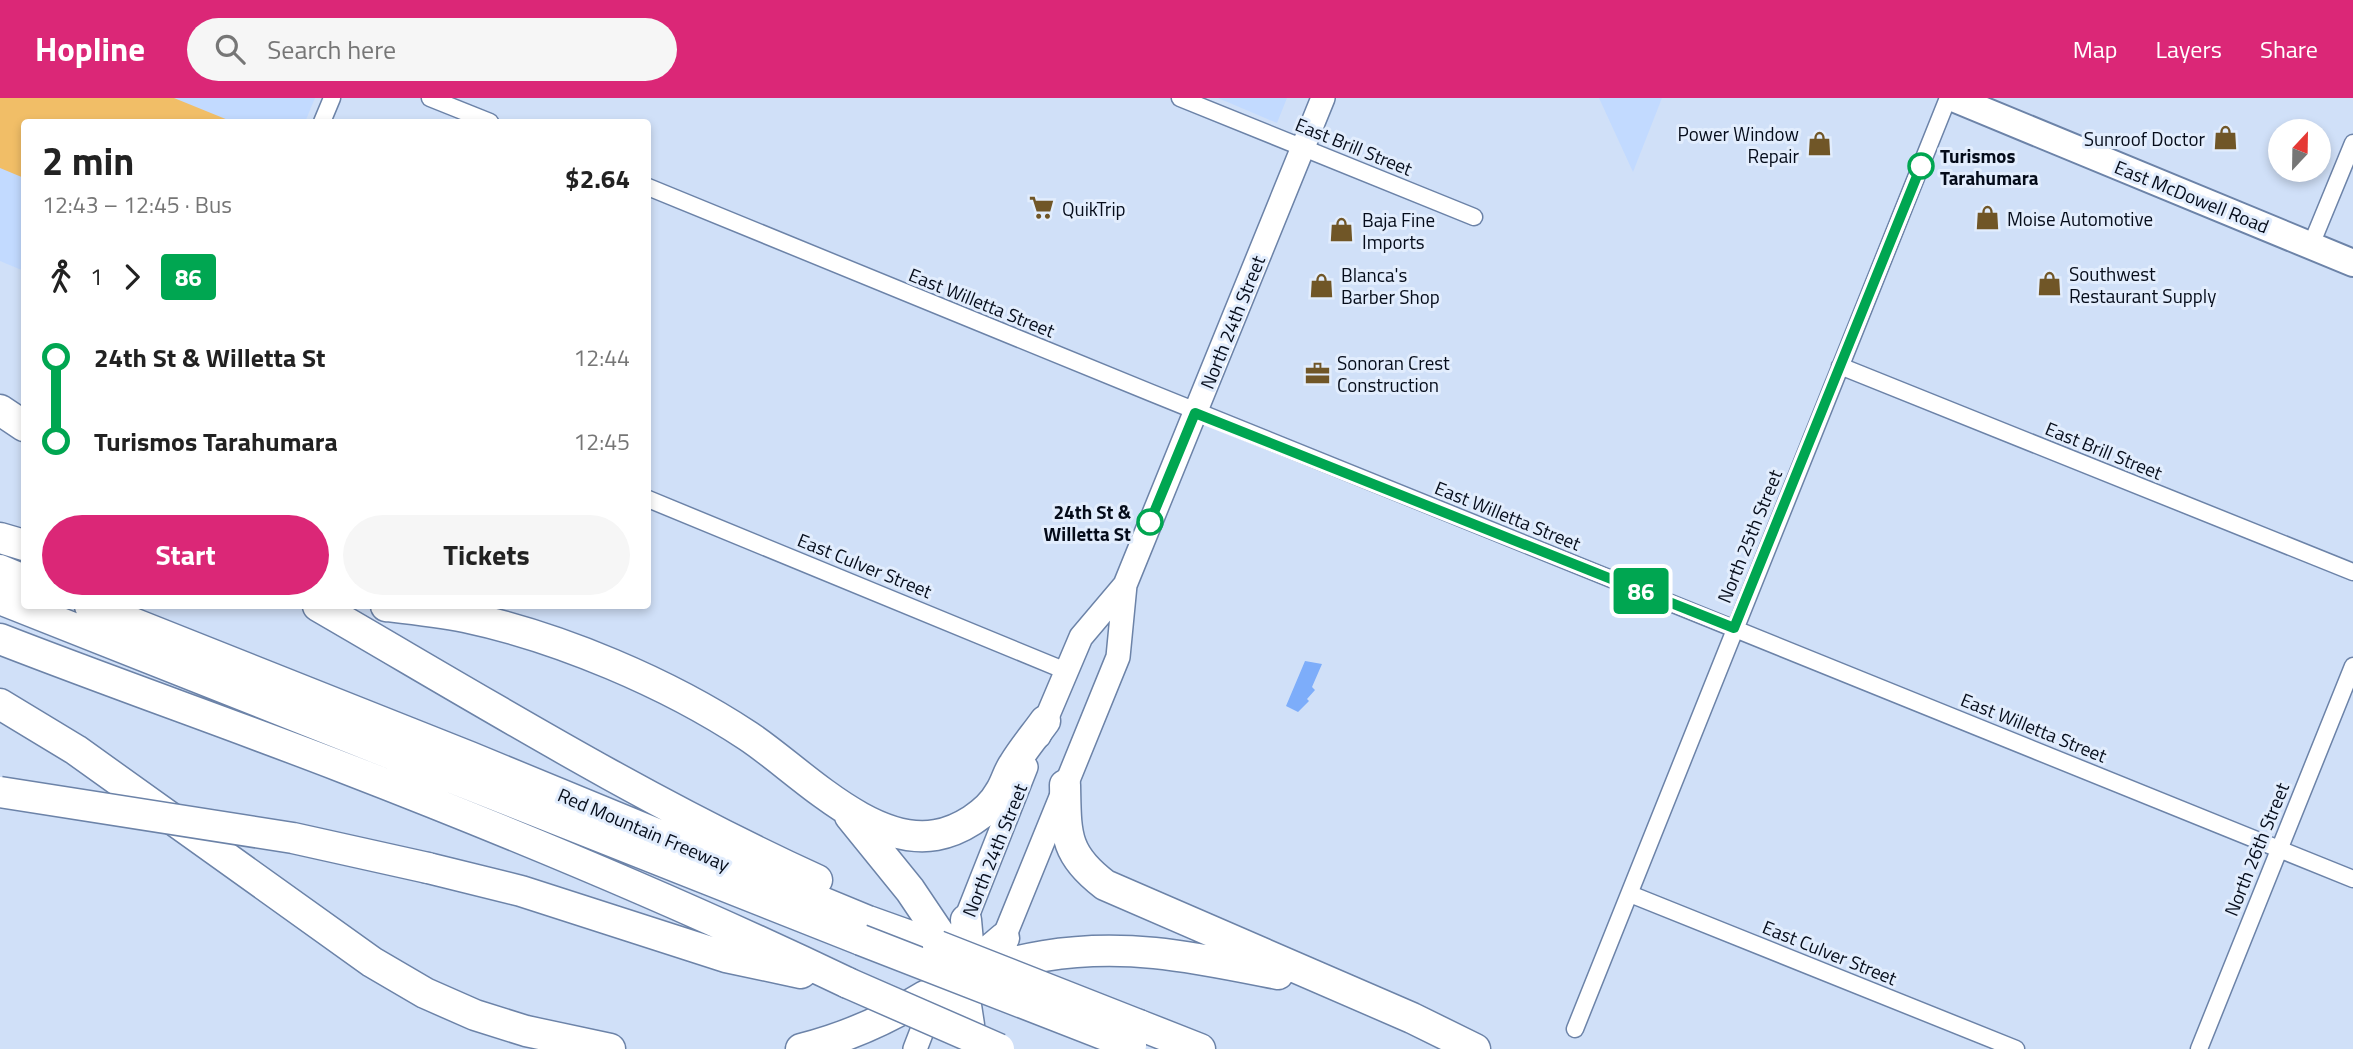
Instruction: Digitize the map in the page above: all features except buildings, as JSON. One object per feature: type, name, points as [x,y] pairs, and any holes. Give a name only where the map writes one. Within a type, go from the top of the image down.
[{"type":"highway","points":[[0,410],[21,424]]},
{"type":"highway","points":[[0,423],[21,435]]},
{"type":"highway","points":[[0,538],[21,544]]},
{"type":"highway","points":[[0,570],[21,578]]},
{"type":"highway","points":[[0,599],[21,607]]},
{"type":"highway","points":[[27,609],[867,922],[1137,1040]]},
{"type":"highway","name":"Red Mountain Freeway","points":[[98,609],[505,771],[867,922]]},
{"type":"highway","points":[[323,609],[578,758],[742,845],[867,922],[960,987],[1137,1040],[1200,1049]]},
{"type":"highway","points":[[407,609],[464,617],[509,628],[612,665],[664,688],[749,736],[868,821],[914,836],[933,836],[948,832],[968,822],[995,801],[1012,765],[1045,720]]},
{"type":"highway","points":[[0,615],[342,767]]},
{"type":"highway","points":[[0,639],[342,767],[632,885],[999,1049]]},
{"type":"highway","points":[[0,704],[76,750],[372,962],[425,993],[475,1015],[526,1031],[610,1049]]},
{"type":"highway","points":[[1065,785],[1066,822],[1072,852],[1085,870],[1105,886],[1412,1018],[1475,1049]]},
{"type":"highway","points":[[0,792],[293,838],[428,868],[521,891],[726,957],[848,983]]},
{"type":"highway","points":[[841,804],[910,890],[989,1049]]},
{"type":"highway","points":[[0,811],[292,853],[428,868]]},
{"type":"highway","points":[[960,987],[966,920]]},
{"type":"highway","points":[[960,987],[1004,938]]},
{"type":"highway","points":[[800,1049],[826,1043],[882,1021],[1027,959],[1105,949],[1187,956],[1333,985]]},
{"type":"main road","name":"North 24th Street","points":[[1004,938],[1118,657],[1125,585],[1323,98]]},
{"type":"main road","name":"East McDowell Road","points":[[1951,98],[2353,262]]},
{"type":"main road","name":"North 24th Street","points":[[966,920],[1045,720],[1081,637],[1125,585]]},
{"type":"main road","points":[[915,1049],[960,987]]},
{"type":"street","points":[[323,119],[332,98]]},
{"type":"street","points":[[430,98],[482,119]]},
{"type":"street","name":"East Brill Street","points":[[1180,98],[1474,217]]},
{"type":"street","name":"North 25th Street","points":[[1575,1029],[1734,628],[1951,98]]},
{"type":"street","points":[[2311,245],[2353,143]]},
{"type":"street","name":"East Willetta Street","points":[[651,188],[1195,413],[2353,879]]},
{"type":"street","name":"East Brill Street","points":[[1840,366],[2353,572]]},
{"type":"street","name":"East Culver Street","points":[[651,500],[1066,671]]},
{"type":"street","name":"North 26th Street","points":[[2199,1049],[2353,666]]},
{"type":"street","name":"East Culver Street","points":[[1630,894],[2016,1049]]},
{"type":"shaded area","points":[[0,98],[315,98],[306,119],[21,119],[21,270],[0,261]]},
{"type":"shaded area","points":[[0,98],[174,98],[226,119],[21,119],[21,177],[0,168]]},
{"type":"shaded area","points":[[1218,98],[1287,98],[1277,123]]},
{"type":"shaded area","points":[[1599,98],[1662,98],[1633,172]]},
{"type":"water","points":[[1305,661],[1322,664],[1312,687],[1315,690],[1298,712],[1286,706]]},
{"type":"bus line","name":"86","points":[[1150,522],[1195,413],[1734,628],[1921,166]]},
{"type":"place","name":"Sunroof Doctor","points":[[2225,138]]},
{"type":"place","name":"Power Window Repair","points":[[1819,144]]},
{"type":"place","name":"Turismos Tarahumara","points":[[1921,166]]},
{"type":"place","name":"QuikTrip","points":[[1042,208]]},
{"type":"place","name":"Moise Automotive","points":[[1987,218]]},
{"type":"place","name":"Baja Fine Imports","points":[[1342,230]]},
{"type":"place","name":"Southwest Restaurant Supply","points":[[2049,284]]},
{"type":"place","name":"Blanca's Barber Shop","points":[[1321,285]]},
{"type":"place","name":"Sonoran Crest Construction","points":[[1317,373]]},
{"type":"place","name":"24th St & Willetta St","points":[[1150,522]]}]
